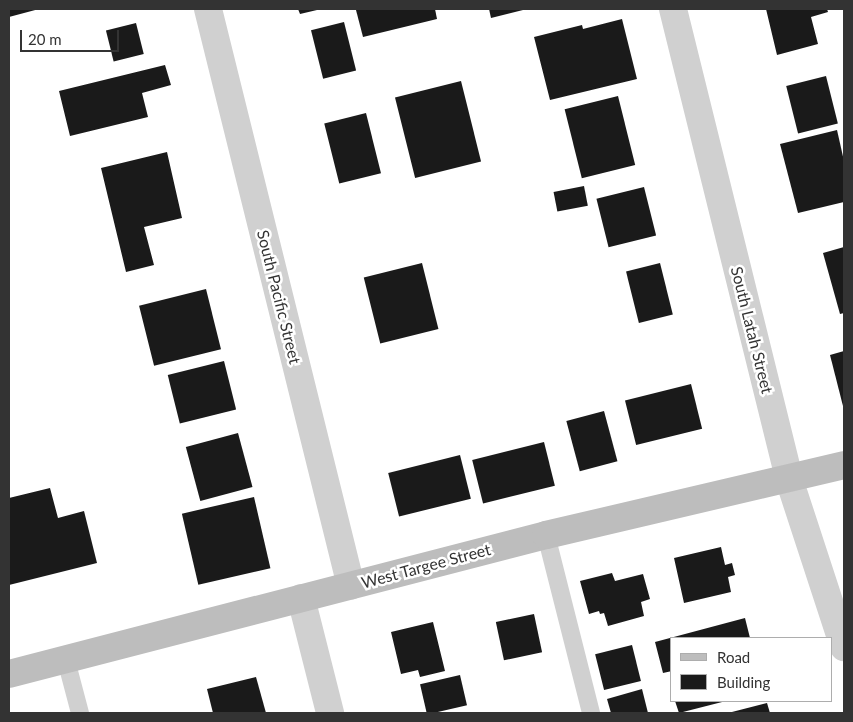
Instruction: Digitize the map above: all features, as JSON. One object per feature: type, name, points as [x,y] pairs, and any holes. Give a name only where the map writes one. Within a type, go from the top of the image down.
[{"type":"street","name":"South Pacific Street","points":[[208,9],[351,586]]},
{"type":"street","name":"South Latah Street","points":[[673,9],[789,479],[844,647]]},
{"type":"street","name":"West Targee Street","points":[[9,674],[546,535],[844,465]]},
{"type":"street","points":[[301,598],[330,713]]},
{"type":"lane","points":[[546,535],[591,713]]},
{"type":"lane","points":[[66,660],[80,713]]},
{"type":"building","points":[[9,9],[39,9],[9,17]]},
{"type":"building","points":[[298,9],[317,9],[317,10],[300,14]]},
{"type":"building","points":[[435,9],[437,19],[363,37],[356,10]]},
{"type":"building","points":[[489,9],[527,9],[491,18]]},
{"type":"building","points":[[766,9],[827,9],[828,12],[811,17],[818,44],[777,55]]},
{"type":"building","points":[[622,19],[637,79],[550,100],[534,37],[582,25],[583,29]]},
{"type":"building","points":[[344,22],[356,71],[323,79],[311,30]]},
{"type":"building","points":[[136,23],[144,54],[114,62],[106,30]]},
{"type":"building","points":[[165,65],[171,85],[142,93],[148,117],[70,136],[59,91]]},
{"type":"building","points":[[826,76],[838,124],[798,133],[786,86]]},
{"type":"building","points":[[461,81],[481,162],[415,178],[395,97]]},
{"type":"building","points":[[618,96],[635,165],[582,178],[565,109]]},
{"type":"building","points":[[366,113],[381,173],[339,184],[324,123]]},
{"type":"building","points":[[837,130],[844,161],[844,202],[798,213],[780,144]]},
{"type":"building","points":[[167,152],[182,218],[144,227],[154,265],[126,272],[101,168]]},
{"type":"building","points":[[584,186],[588,206],[557,212],[554,192]]},
{"type":"building","points":[[644,187],[656,236],[609,247],[596,199]]},
{"type":"building","points":[[844,247],[844,313],[840,314],[823,253]]},
{"type":"building","points":[[422,263],[438,329],[380,343],[364,278]]},
{"type":"building","points":[[660,263],[673,314],[639,323],[626,271]]},
{"type":"building","points":[[206,289],[221,349],[154,366],[139,306]]},
{"type":"building","points":[[844,351],[844,410],[830,355]]},
{"type":"building","points":[[224,361],[236,410],[180,424],[168,375]]},
{"type":"building","points":[[691,384],[702,429],[636,445],[625,400]]},
{"type":"building","points":[[604,411],[617,461],[580,471],[566,421]]},
{"type":"building","points":[[238,433],[252,487],[200,501],[186,447]]},
{"type":"building","points":[[544,442],[555,486],[483,504],[472,460]]},
{"type":"building","points":[[460,455],[471,499],[399,517],[388,473]]},
{"type":"building","points":[[50,488],[58,518],[84,511],[97,563],[9,585],[9,498]]},
{"type":"building","points":[[254,497],[270,568],[198,585],[182,514]]},
{"type":"building","points":[[721,547],[725,565],[732,563],[735,575],[728,577],[731,592],[684,603],[674,558]]},
{"type":"building","points":[[612,573],[615,581],[643,574],[650,599],[641,602],[644,616],[608,626],[604,613],[600,614],[599,611],[589,614],[580,581]]},
{"type":"building","points":[[534,614],[542,652],[504,660],[496,622]]},
{"type":"building","points":[[745,618],[750,637],[674,637]]},
{"type":"building","points":[[433,622],[445,671],[420,677],[418,670],[401,674],[391,632]]},
{"type":"building","points":[[670,638],[670,671],[663,673],[655,642]]},
{"type":"building","points":[[632,645],[641,681],[604,690],[595,654]]},
{"type":"building","points":[[460,675],[467,705],[427,713],[420,684]]},
{"type":"building","points":[[256,677],[266,713],[213,713],[207,689]]},
{"type":"building","points":[[642,689],[648,713],[611,713],[607,699]]},
{"type":"building","points":[[675,702],[722,702],[679,713]]},
{"type":"building","points":[[767,703],[770,713],[728,713]]}]
